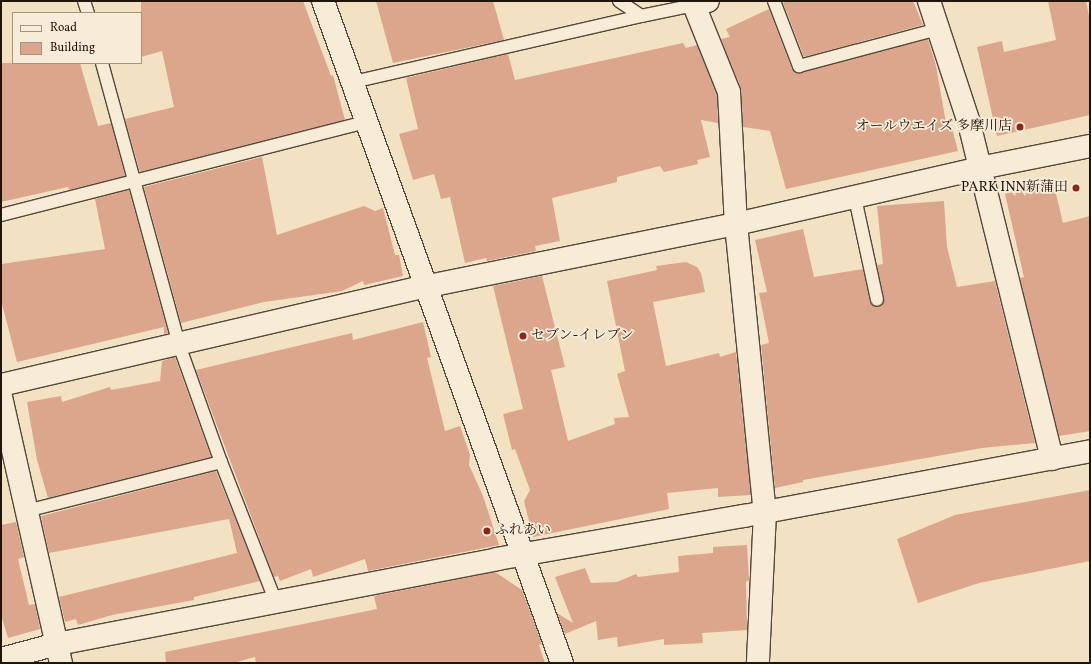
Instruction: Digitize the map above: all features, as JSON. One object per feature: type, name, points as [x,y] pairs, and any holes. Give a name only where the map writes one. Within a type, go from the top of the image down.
[{"type":"street","points":[[323,1],[428,286],[562,663]]},
{"type":"street","points":[[928,1],[969,123],[1052,459]]},
{"type":"street","points":[[698,2],[729,92],[736,224],[765,512],[758,663]]},
{"type":"street","points":[[1,385],[180,345],[428,286],[736,224],[855,198],[980,168],[1089,151]]},
{"type":"street","points":[[1,397],[59,653]]},
{"type":"street","points":[[1,659],[59,653],[276,602],[1090,451]]},
{"type":"lane","points":[[84,1],[88,12]]},
{"type":"lane","points":[[619,1],[641,16]]},
{"type":"lane","points":[[774,1],[799,66],[938,29]]},
{"type":"lane","points":[[353,82],[698,2]]},
{"type":"lane","points":[[102,64],[180,345],[221,462],[276,602]]},
{"type":"lane","points":[[1,215],[134,180],[368,122]]},
{"type":"lane","points":[[855,198],[877,300]]},
{"type":"lane","points":[[26,511],[221,462]]},
{"type":"building","points":[[141,1],[303,1],[331,76],[333,75],[345,120],[140,172],[125,119],[174,107],[162,51],[142,57]]},
{"type":"building","points":[[376,1],[493,1],[504,40],[393,63]]},
{"type":"building","points":[[787,1],[913,1],[923,25],[804,57],[783,3]]},
{"type":"building","points":[[1048,1],[1086,1],[1090,21],[1090,115],[997,136],[977,47],[1002,41],[1004,52],[1056,40]]},
{"type":"building","points":[[769,9],[792,69],[798,73],[928,39],[936,66],[947,129],[952,128],[958,151],[786,189],[770,131],[743,127],[741,88],[721,39],[730,37],[726,29]]},
{"type":"building","points":[[683,43],[686,48],[697,45],[717,95],[718,123],[701,120],[710,157],[697,160],[698,164],[664,172],[660,166],[617,177],[617,182],[552,198],[560,241],[535,246],[536,251],[487,261],[486,258],[465,263],[450,197],[441,199],[434,174],[413,180],[399,134],[418,129],[406,78],[508,54],[515,80]]},
{"type":"building","points":[[1,63],[80,64],[98,126],[111,123],[125,176],[69,190],[68,187],[1,202]]},
{"type":"building","points":[[262,157],[277,235],[364,206],[375,211],[383,208],[395,255],[399,255],[403,276],[364,285],[363,281],[342,291],[264,302],[181,323],[144,187]]},
{"type":"building","points":[[1053,181],[1063,223],[1090,216],[1090,431],[1059,436],[1020,278],[1024,277],[1005,194]]},
{"type":"building","points":[[129,190],[168,333],[164,334],[164,327],[17,362],[1,300],[1,264],[105,249],[95,199]]},
{"type":"building","points":[[944,201],[947,247],[957,287],[995,281],[1035,443],[982,448],[803,480],[803,482],[775,488],[761,345],[769,343],[759,293],[767,292],[755,240],[803,229],[814,277],[863,269],[870,302],[878,307],[882,305],[884,299],[877,265],[883,264],[877,206]]},
{"type":"building","points":[[686,262],[697,267],[701,273],[705,292],[653,302],[666,366],[719,353],[720,357],[736,352],[751,495],[718,497],[718,488],[667,493],[669,509],[533,537],[524,501],[530,490],[515,449],[512,450],[503,414],[523,409],[493,286],[542,276],[565,367],[551,370],[568,441],[615,424],[614,418],[629,417],[617,374],[625,371],[607,281],[657,270],[656,266]]},
{"type":"building","points":[[423,322],[431,357],[427,358],[445,431],[460,426],[470,455],[469,465],[483,496],[499,545],[368,571],[365,559],[313,577],[311,569],[280,581],[278,576],[274,577],[196,370],[352,333],[353,340]]},
{"type":"building","points":[[175,357],[211,457],[48,498],[37,460],[27,402],[61,396],[62,402],[110,387],[111,390],[160,381],[162,361]]},
{"type":"building","points":[[216,471],[260,581],[194,597],[194,600],[112,615],[78,625],[76,619],[65,622],[59,597],[237,553],[229,519],[49,553],[41,516]]},
{"type":"building","points":[[1090,490],[1090,561],[979,583],[918,603],[897,539],[955,515]]},
{"type":"building","points":[[16,522],[24,557],[18,559],[29,605],[35,604],[40,629],[8,638],[1,615],[1,525]]},
{"type":"building","points":[[747,545],[749,580],[746,582],[747,630],[702,633],[703,643],[664,645],[664,639],[618,647],[617,637],[598,640],[596,621],[565,634],[557,613],[573,623],[555,577],[585,568],[591,583],[617,582],[636,574],[638,577],[679,572],[678,556],[713,553],[713,547]]},
{"type":"building","points":[[495,572],[522,590],[542,644],[539,645],[545,663],[256,663],[255,657],[233,663],[166,663],[165,652],[377,609],[374,596]]},
{"type":"place","name":"オールウエイズ 多摩川店","points":[[1020,127]]},
{"type":"place","name":"PARK INN新蒲田","points":[[1076,188]]},
{"type":"place","name":"セブン-イレブン","points":[[523,336]]},
{"type":"place","name":"ふれあい","points":[[487,531]]}]
